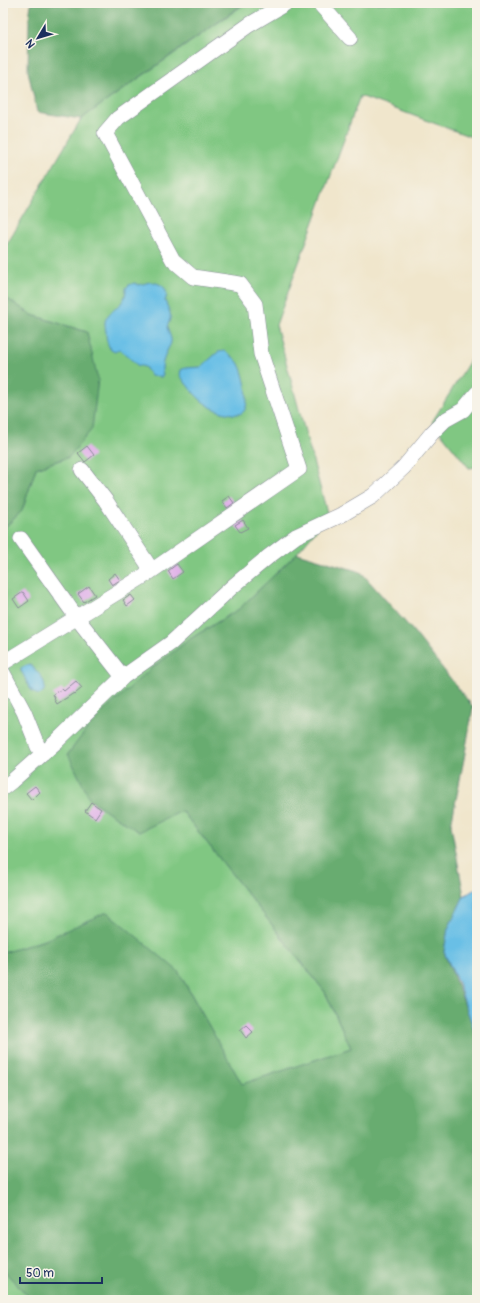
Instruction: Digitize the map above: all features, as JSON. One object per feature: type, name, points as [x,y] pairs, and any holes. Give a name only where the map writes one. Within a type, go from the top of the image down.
[{"type":"lane","points":[[3,663],[146,574],[299,469],[261,354],[255,304],[240,284],[192,277],[174,260],[105,133],[118,118],[249,26],[286,3]]},
{"type":"lane","points":[[319,3],[350,38]]},
{"type":"lane","points":[[3,788],[43,754],[123,677],[171,643],[232,587],[284,544],[296,536],[341,515],[373,496],[404,467],[432,433],[445,420],[462,410],[477,393]]},
{"type":"lane","points":[[82,470],[106,501],[149,566],[146,574]]},
{"type":"lane","points":[[21,539],[77,618],[123,677]]},
{"type":"lane","points":[[3,673],[24,712],[38,747],[43,754]]},
{"type":"green space","points":[[31,3],[245,3],[81,119],[37,112],[28,71],[29,19]]},
{"type":"green space","points":[[246,3],[477,3],[477,139],[360,96],[276,325],[328,516],[297,553],[239,609],[190,639],[182,811],[325,992],[351,1048],[242,1085],[178,971],[45,940],[3,953],[3,529],[22,511],[36,468],[69,457],[87,332],[32,315],[3,296],[3,251],[81,119]]},
{"type":"green space","points":[[3,296],[32,315],[87,332],[98,380],[92,429],[69,457],[36,468],[22,511],[3,529]]},
{"type":"green space","points":[[477,349],[477,467],[469,468],[432,422]]},
{"type":"green space","points":[[297,553],[361,572],[414,632],[473,707],[451,825],[464,896],[448,929],[444,952],[477,1036],[477,1300],[32,1300],[3,1270],[3,953],[45,940],[107,912],[178,971],[242,1084],[351,1048],[325,992],[182,811],[139,832],[90,800],[68,754],[93,721],[147,672],[190,639],[239,609]]},
{"type":"green space","points":[[3,1270],[6,1273],[32,1300],[3,1300]]},
{"type":"water","points":[[150,282],[161,285],[166,290],[165,301],[170,314],[167,327],[171,343],[163,363],[162,377],[151,376],[145,367],[137,365],[121,350],[119,349],[115,352],[111,350],[106,336],[106,318],[120,305],[125,295],[126,288],[135,283],[139,285]]},
{"type":"water","points":[[225,351],[240,365],[246,386],[246,407],[240,414],[224,413],[209,406],[190,389],[180,375],[181,370],[185,368],[201,367],[218,352]]},
{"type":"water","points":[[30,665],[37,671],[43,680],[45,688],[39,695],[32,691],[21,671],[21,668]]},
{"type":"water","points":[[477,888],[477,1039],[458,983],[444,952],[448,929],[464,896]]},
{"type":"building","points":[[87,446],[94,455],[85,462],[78,453]]},
{"type":"building","points":[[229,496],[234,503],[227,508],[222,501]]},
{"type":"building","points":[[243,520],[248,528],[240,532],[235,525]]},
{"type":"building","points":[[177,564],[183,572],[173,579],[168,571]]},
{"type":"building","points":[[115,573],[120,580],[112,585],[108,579]]},
{"type":"building","points":[[89,586],[95,595],[84,602],[78,594]]},
{"type":"building","points":[[23,592],[29,601],[19,608],[13,599]]},
{"type":"building","points":[[131,595],[135,600],[127,606],[123,600]]},
{"type":"building","points":[[76,681],[82,688],[75,694],[74,693],[57,704],[53,694],[62,689],[64,691]]},
{"type":"building","points":[[35,786],[40,792],[32,800],[26,793]]},
{"type":"building","points":[[91,802],[101,809],[95,818],[85,811]]},
{"type":"building","points":[[246,1025],[253,1032],[246,1038],[240,1030]]}]
